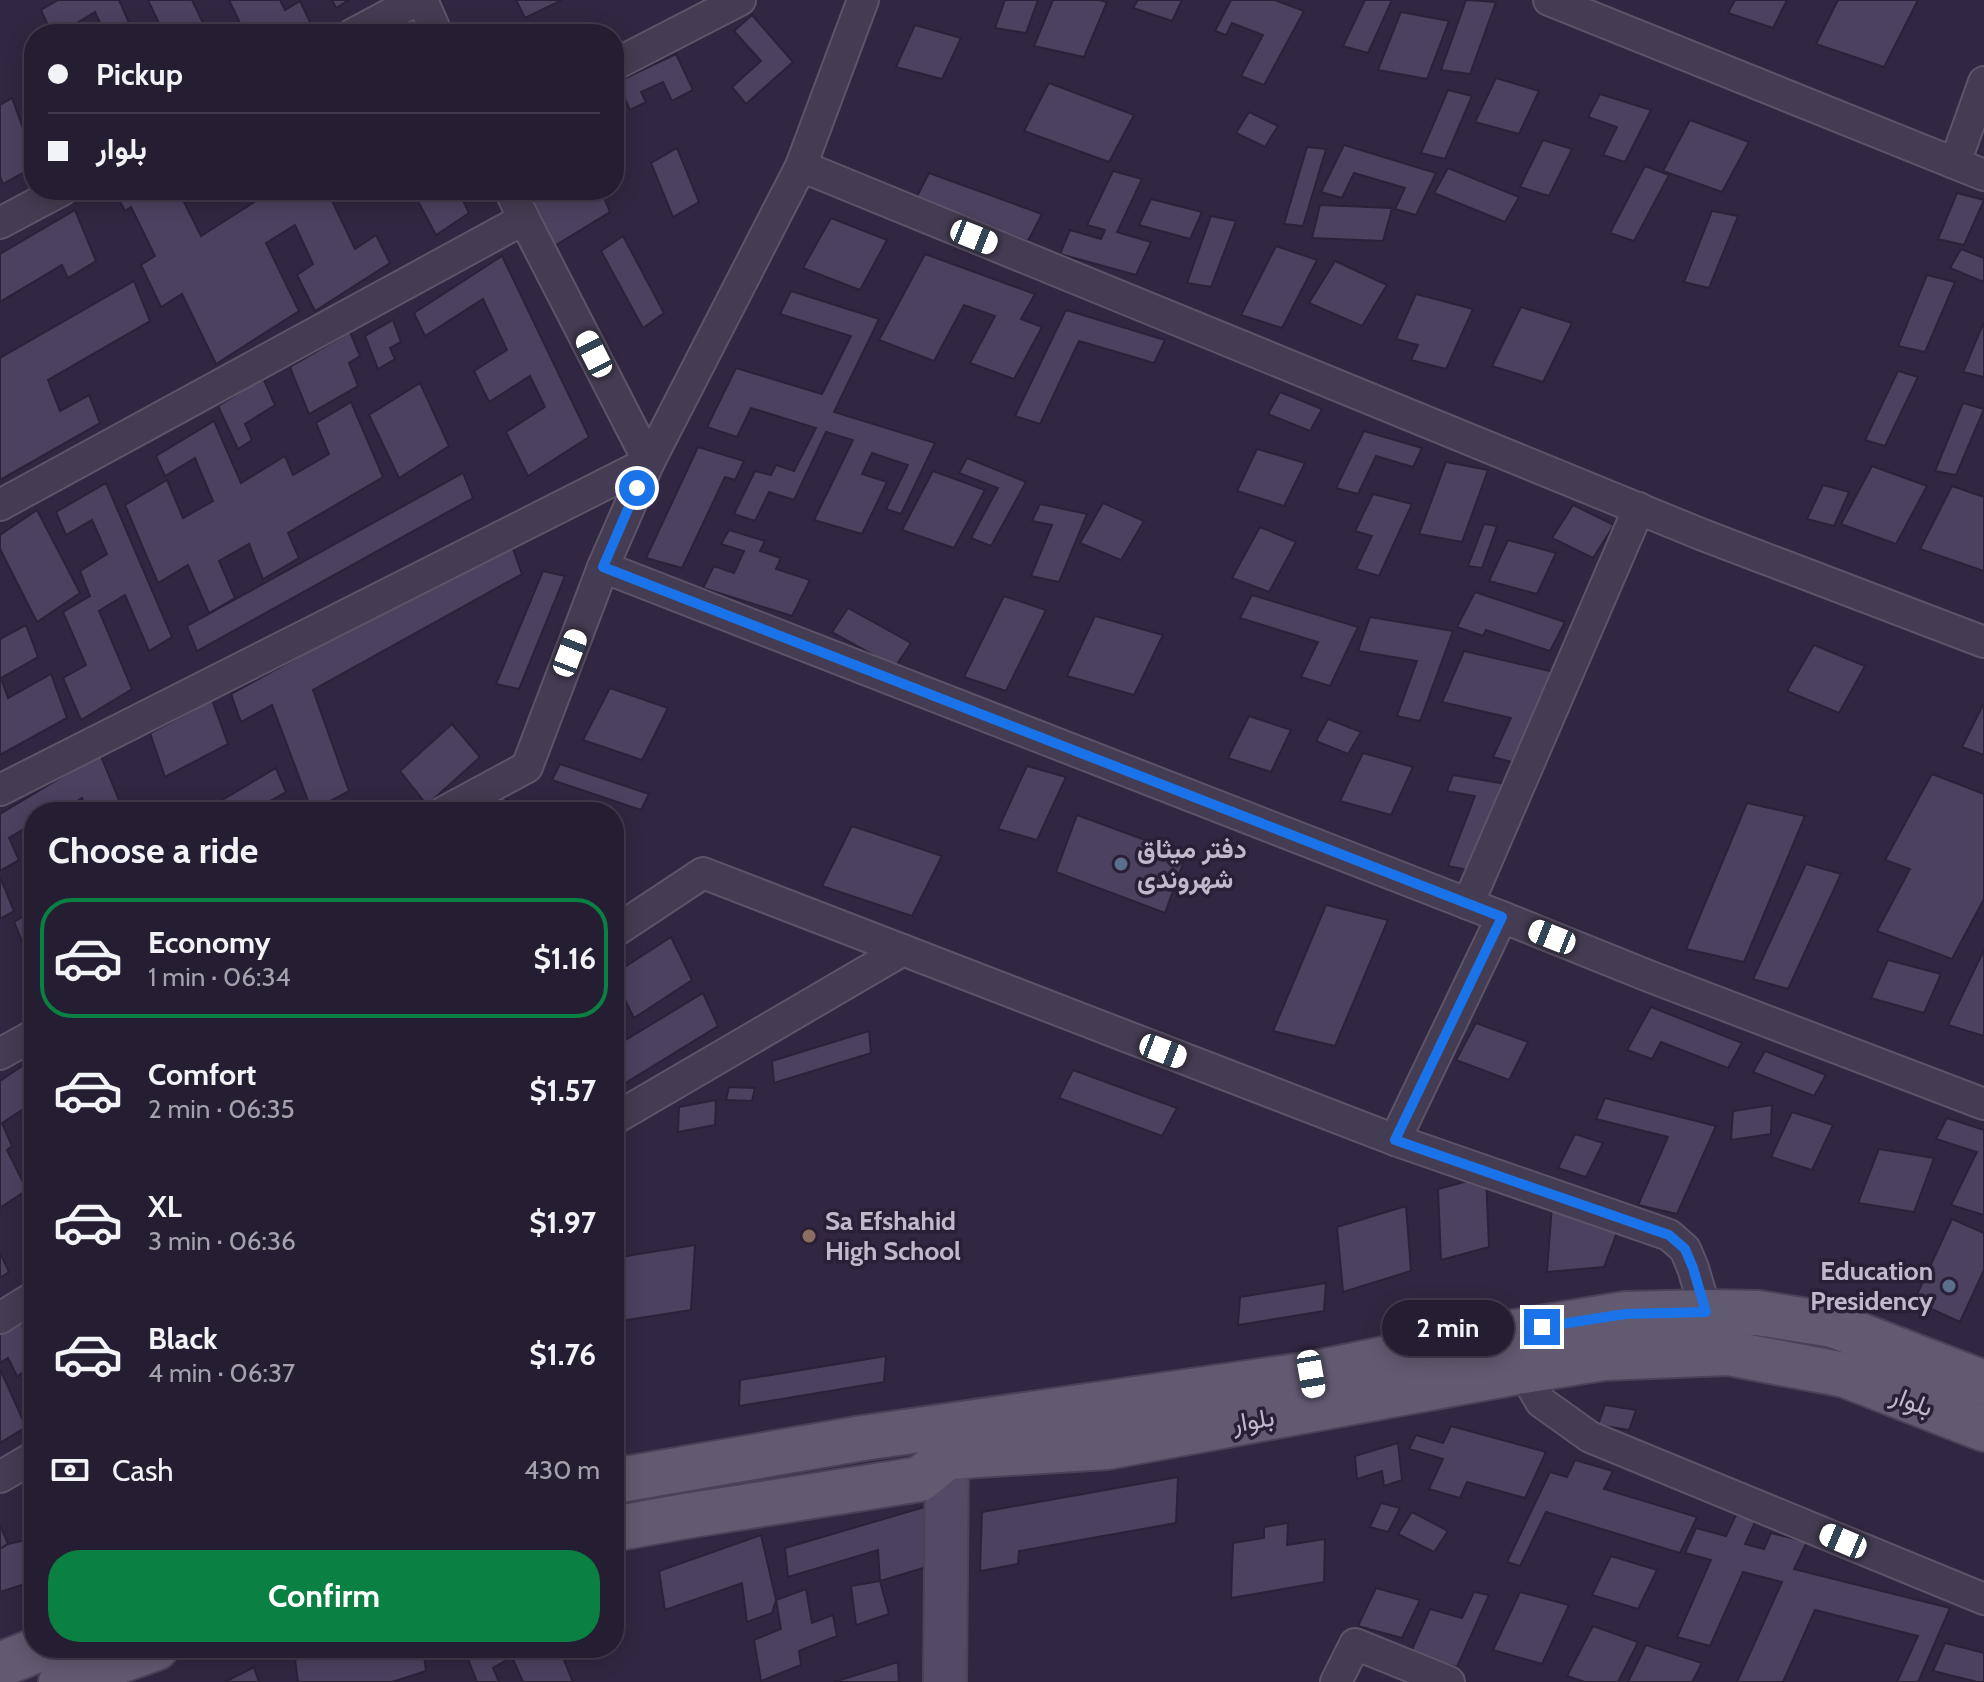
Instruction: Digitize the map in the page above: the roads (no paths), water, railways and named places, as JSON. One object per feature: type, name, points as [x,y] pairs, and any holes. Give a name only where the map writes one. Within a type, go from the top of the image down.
[{"type":"main road","name":"بلوار","points":[[947,1457],[1107,1447],[1515,1332],[1625,1314],[1758,1313],[1833,1325],[1984,1383]]},
{"type":"main road","name":"بلوار","points":[[624,1479],[863,1438],[1523,1371],[1603,1358],[1728,1353],[1845,1375],[1984,1429]]},
{"type":"main road","points":[[624,1527],[920,1479],[947,1457]]},
{"type":"main road","points":[[0,1665],[24,1655]]},
{"type":"main road","points":[[61,1682],[128,1658]]},
{"type":"street","points":[[372,24],[419,0],[432,24]]},
{"type":"street","points":[[624,60],[740,0]]},
{"type":"street","points":[[462,802],[527,767],[603,567],[649,462],[801,166],[863,0]]},
{"type":"street","points":[[1549,0],[1984,175]]},
{"type":"street","points":[[1955,163],[1984,82]]},
{"type":"street","points":[[801,166],[1703,535],[1984,642]]},
{"type":"street","points":[[0,223],[43,200]]},
{"type":"street","points":[[515,200],[649,462]]},
{"type":"street","points":[[0,505],[524,219]]},
{"type":"street","points":[[0,790],[649,462]]},
{"type":"street","points":[[1468,904],[1639,508]]},
{"type":"street","points":[[603,567],[1984,1104]]},
{"type":"street","points":[[624,925],[703,873],[1395,1140],[1669,1235],[1685,1249],[1706,1312]]},
{"type":"street","points":[[1395,1140],[1502,917]]},
{"type":"street","points":[[624,1113],[903,950]]},
{"type":"street","points":[[0,1318],[24,1303]]},
{"type":"street","points":[[1523,1371],[1541,1402],[1590,1437],[1984,1599]]},
{"type":"street","points":[[945,1682],[947,1457]]},
{"type":"street","points":[[0,1477],[24,1463]]},
{"type":"street","points":[[1336,1682],[1355,1644],[1449,1682]]},
{"type":"place","name":"دفتر میثاق شهروندی","points":[[1121,864]]},
{"type":"place","name":"Sa Efshahid High School","points":[[809,1236]]},
{"type":"place","name":"Education Presidency","points":[[1949,1286]]}]
